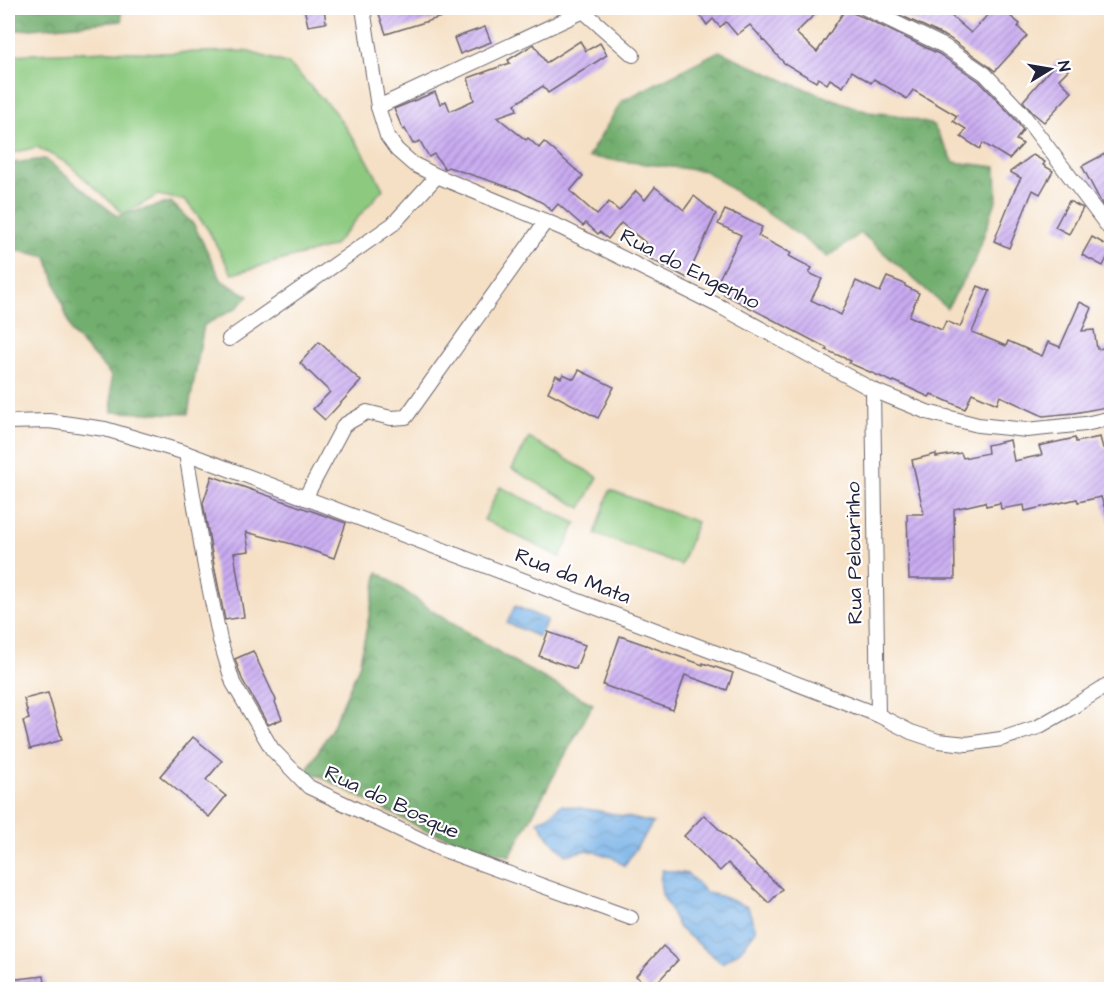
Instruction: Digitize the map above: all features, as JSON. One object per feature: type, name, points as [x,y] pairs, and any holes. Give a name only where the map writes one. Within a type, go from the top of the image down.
[{"type":"street","name":"Rua do Engenho","points":[[363,8],[378,107],[387,136],[397,150],[413,164],[546,221],[723,308],[873,390],[927,412],[978,425],[1027,430],[1085,424],[1112,418]]},
{"type":"street","points":[[865,8],[944,45],[986,74],[1021,112],[1112,232]]},
{"type":"street","points":[[378,107],[582,9],[633,55]]},
{"type":"street","points":[[230,339],[393,224],[437,176]]},
{"type":"street","points":[[305,498],[344,425],[367,412],[391,418],[406,417],[546,221]]},
{"type":"street","name":"Rua Pelourinho","points":[[873,390],[878,715]]},
{"type":"street","name":"Rua da Mata","points":[[8,423],[49,421],[105,429],[186,453],[878,715],[911,732],[938,741],[967,744],[1001,739],[1038,727],[1112,682]]},
{"type":"street","name":"Rua do Bosque","points":[[186,453],[220,640],[233,683],[272,749],[309,787],[421,840],[631,918]]},
{"type":"green space","points":[[8,8],[121,8],[122,21],[8,31]]},
{"type":"green space","points":[[109,51],[160,53],[246,51],[289,64],[333,110],[363,152],[383,189],[333,246],[232,274],[207,228],[186,201],[158,195],[124,214],[67,163],[37,147],[8,154],[8,55]]},
{"type":"green space","points":[[719,51],[797,86],[868,112],[897,115],[933,125],[954,162],[996,167],[997,198],[975,261],[947,308],[861,233],[828,257],[705,171],[588,157],[622,101]]},
{"type":"green space","points":[[45,159],[117,216],[171,202],[194,225],[222,281],[249,296],[235,309],[204,325],[188,414],[112,412],[111,375],[72,333],[47,257],[8,248],[8,162]]},
{"type":"green space","points":[[529,438],[598,477],[581,508],[512,469]]},
{"type":"green space","points":[[500,487],[576,523],[560,557],[484,520]]},
{"type":"green space","points":[[610,490],[697,522],[681,565],[595,534]]},
{"type":"green space","points":[[378,572],[437,614],[521,666],[593,704],[510,856],[425,830],[307,770],[332,728],[359,666]]},
{"type":"water","points":[[515,606],[547,620],[539,637],[507,623]]},
{"type":"water","points":[[561,805],[653,823],[624,866],[612,857],[587,850],[566,855],[549,838],[538,821]]},
{"type":"water","points":[[662,870],[688,874],[706,892],[748,907],[756,930],[740,951],[722,963],[679,928],[662,894],[660,880]]},
{"type":"building","points":[[304,8],[324,8],[326,23],[308,26]]},
{"type":"building","points":[[377,8],[460,8],[461,11],[386,34]]},
{"type":"building","points":[[695,8],[821,8],[796,33],[817,52],[845,10],[863,17],[939,54],[979,81],[1023,130],[1016,140],[1023,144],[1009,159],[983,143],[980,149],[961,137],[966,129],[953,121],[957,116],[913,90],[907,99],[874,79],[871,83],[852,71],[843,87],[830,79],[827,84],[818,78],[816,82],[784,63],[750,25],[737,35],[726,22],[720,27],[713,19],[707,25]]},
{"type":"building","points":[[885,8],[942,8],[971,33],[994,8],[1016,8],[1009,15],[1020,24],[1018,27],[1027,36],[995,71],[949,38]]},
{"type":"building","points":[[485,27],[491,42],[460,54],[454,38]]},
{"type":"building","points":[[580,41],[586,51],[600,43],[607,55],[548,93],[543,86],[515,104],[517,110],[497,117],[539,148],[544,142],[583,176],[570,191],[597,215],[609,202],[619,211],[636,191],[645,200],[655,187],[684,210],[694,196],[716,214],[687,278],[639,253],[646,243],[621,223],[608,239],[600,232],[598,234],[586,223],[583,226],[558,204],[552,211],[543,203],[518,190],[448,167],[445,169],[434,154],[429,157],[420,141],[413,144],[405,129],[403,130],[394,109],[435,92],[440,104],[446,101],[450,111],[474,100],[468,78],[510,63],[508,60],[534,44],[546,63]]},
{"type":"building","points":[[1058,60],[1068,70],[1059,79],[1072,92],[1044,122],[1023,101]]},
{"type":"building","points":[[1112,150],[1112,216],[1102,204],[1082,166]]},
{"type":"building","points":[[1033,155],[1045,162],[1043,165],[1053,171],[1040,194],[1033,190],[1009,248],[994,241],[1021,178],[1010,172]]},
{"type":"building","points":[[1069,201],[1083,208],[1069,234],[1055,227]]},
{"type":"building","points":[[725,210],[762,227],[758,236],[791,253],[789,256],[812,268],[809,273],[822,279],[811,300],[841,315],[856,281],[880,292],[887,277],[919,293],[909,316],[942,330],[946,321],[960,327],[978,286],[990,291],[972,332],[1006,346],[1008,341],[1042,356],[1048,342],[1060,347],[1080,302],[1092,308],[1082,331],[1094,330],[1097,349],[1112,347],[1112,406],[1043,416],[1000,396],[997,404],[972,393],[965,409],[931,394],[929,397],[849,363],[851,361],[826,350],[827,348],[714,289],[741,235],[718,224]]},
{"type":"building","points":[[1092,237],[1112,248],[1103,266],[1082,255]]},
{"type":"building","points":[[319,342],[361,381],[325,420],[313,409],[330,392],[300,363]]},
{"type":"building","points":[[579,370],[614,387],[598,418],[548,392],[556,375],[561,378],[563,374],[574,379]]},
{"type":"building","points":[[1100,437],[1103,448],[1112,446],[1112,521],[1109,521],[1101,497],[1078,502],[1077,499],[1025,511],[1024,505],[1001,509],[1000,503],[986,506],[985,502],[954,509],[955,579],[909,579],[907,514],[924,514],[912,460],[936,454],[936,457],[961,453],[963,458],[988,453],[987,445],[1010,440],[1014,461],[1042,455],[1039,446],[1075,438],[1076,442]]},
{"type":"building","points":[[212,476],[346,523],[334,558],[246,532],[249,551],[234,553],[244,617],[225,620],[203,503]]},
{"type":"building","points":[[548,632],[585,645],[576,669],[539,656]]},
{"type":"building","points":[[620,636],[733,673],[727,690],[685,675],[673,710],[603,685]]},
{"type":"building","points":[[253,651],[276,700],[282,719],[268,725],[242,679],[235,659]]},
{"type":"building","points":[[48,693],[62,740],[30,749],[23,721],[29,719],[24,699]]},
{"type":"building","points":[[193,737],[222,761],[206,780],[226,796],[209,817],[160,776]]},
{"type":"building","points":[[704,815],[782,889],[769,903],[728,863],[720,871],[684,836]]},
{"type":"building","points":[[663,946],[678,960],[650,990],[636,976]]},
{"type":"building","points":[[44,976],[46,990],[8,990],[8,980]]}]
